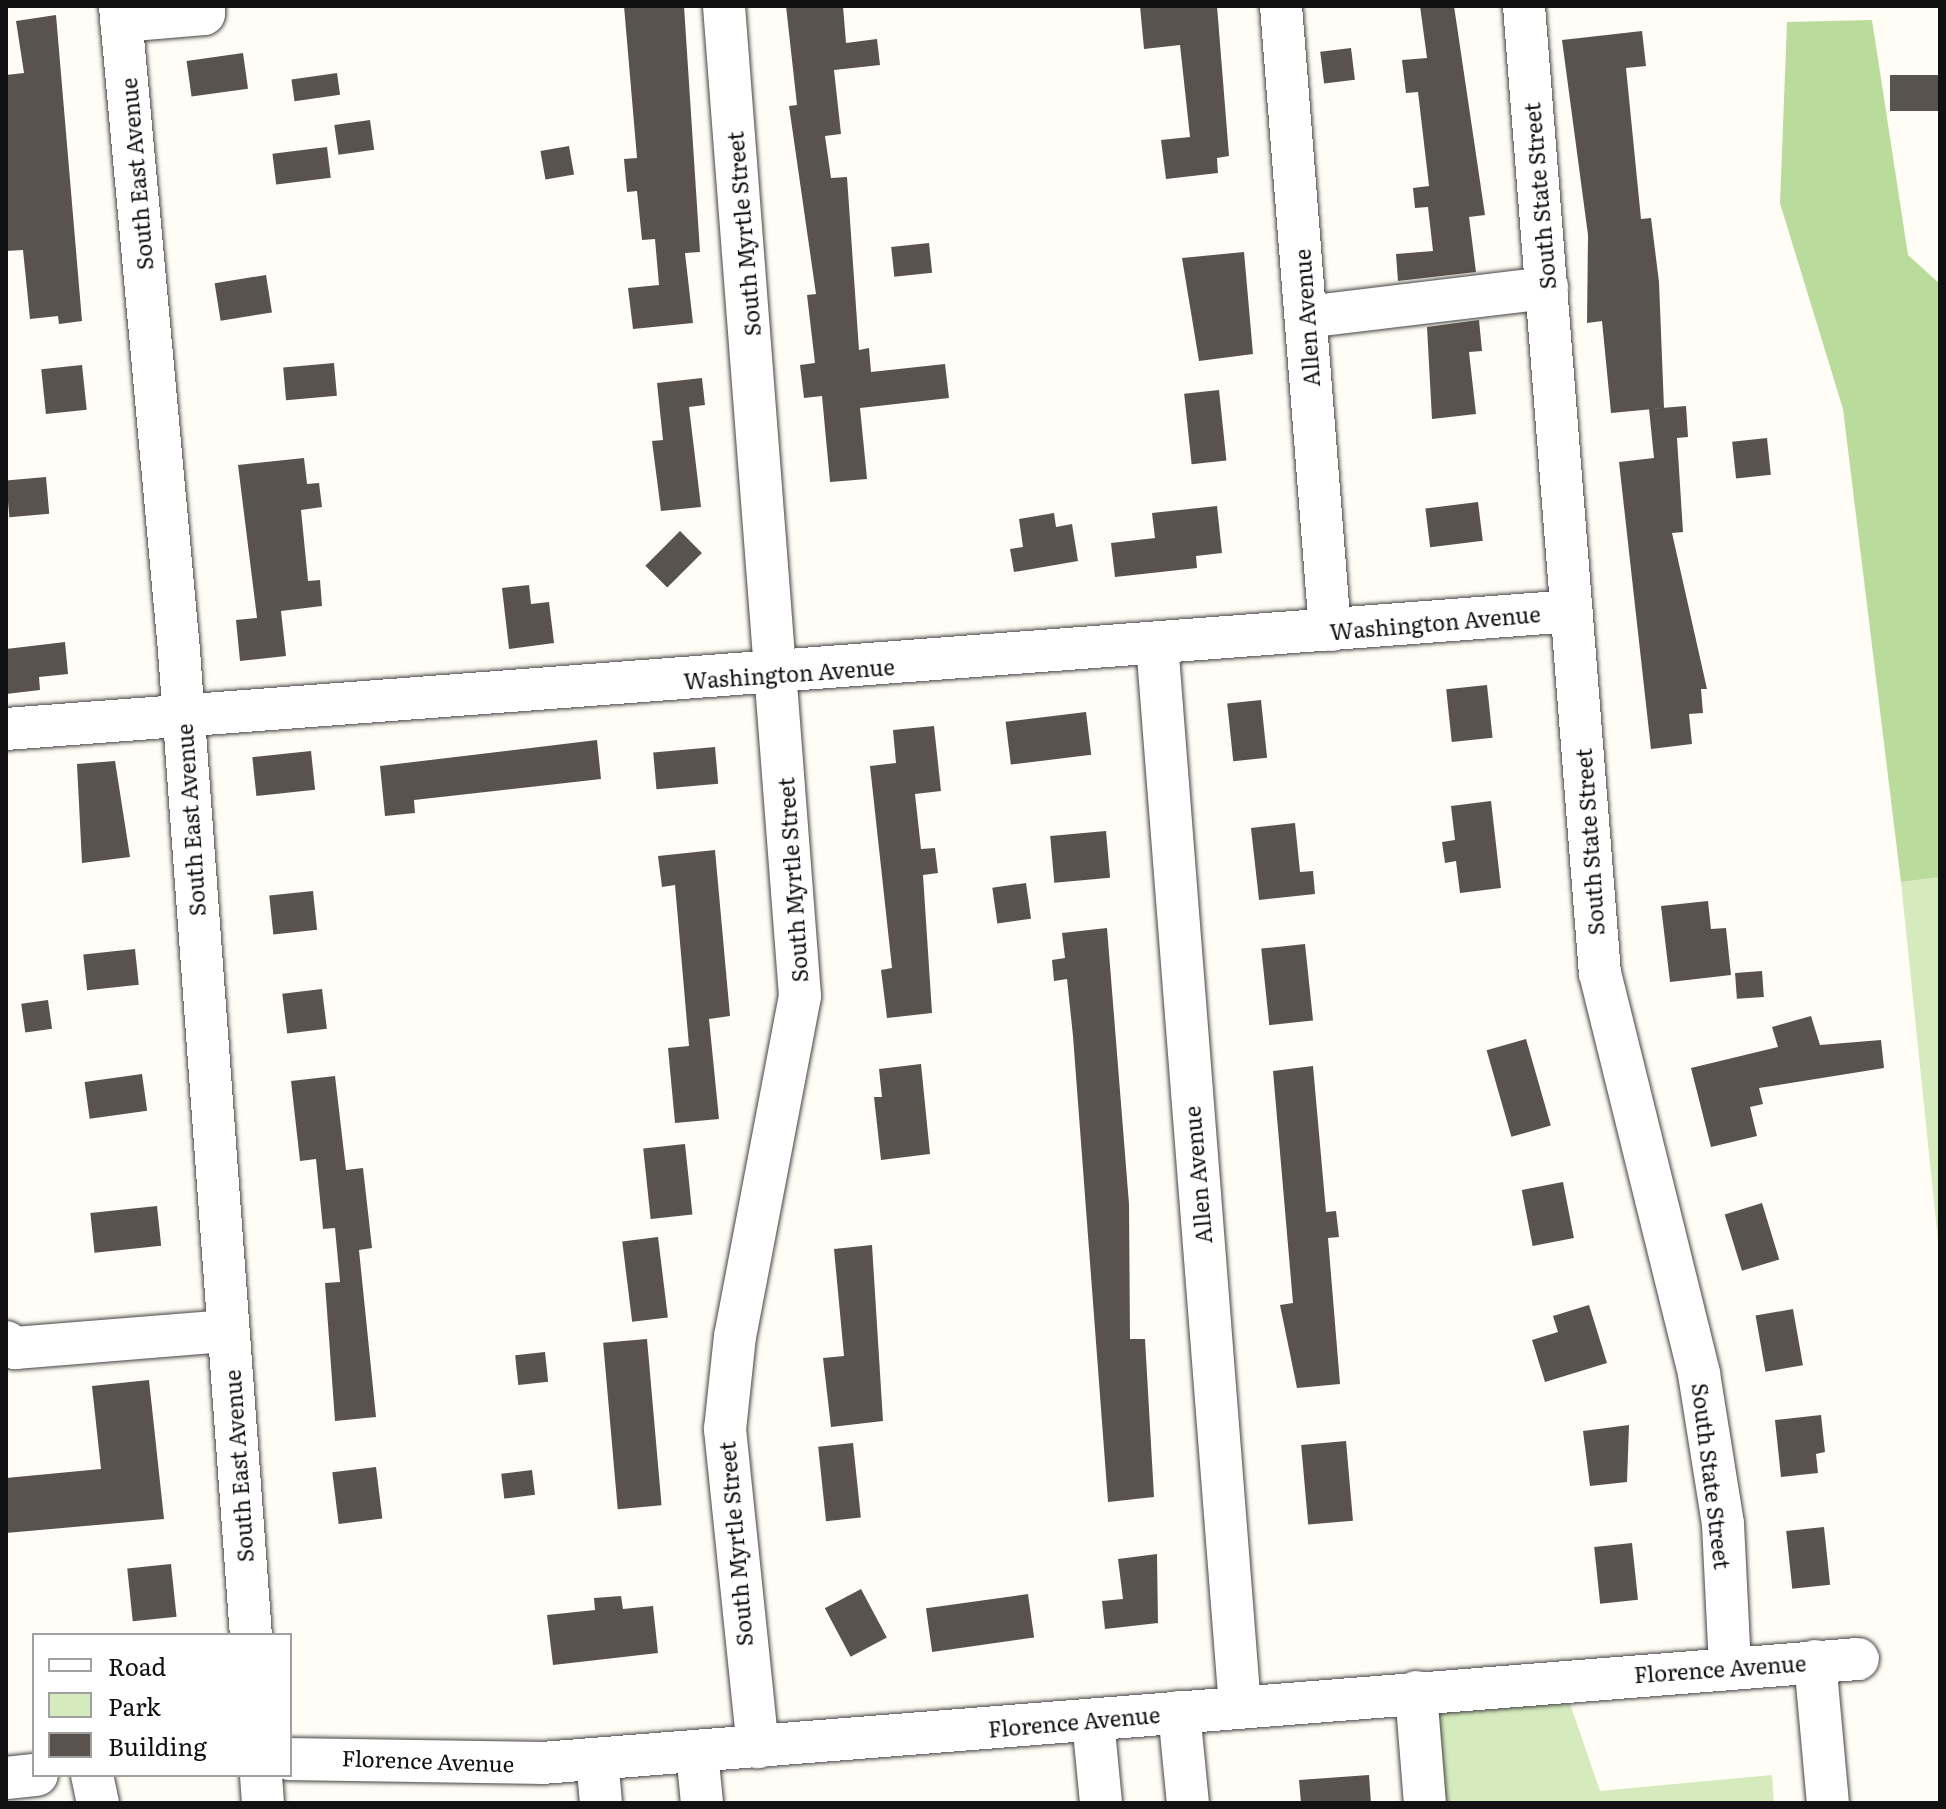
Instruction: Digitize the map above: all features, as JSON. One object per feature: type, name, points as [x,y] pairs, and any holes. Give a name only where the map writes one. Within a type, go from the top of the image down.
[{"type":"street","points":[[120,13],[204,14],[204,6]]},
{"type":"street","name":"South Myrtle Street","points":[[724,6],[777,675],[799,1033],[735,1336],[725,1429],[758,1747]]},
{"type":"street","name":"Allen Avenue","points":[[1281,6],[1330,630]]},
{"type":"street","name":"South State Street","points":[[1524,6],[1600,973],[1699,1374],[1723,1524],[1730,1666]]},
{"type":"street","name":"South East Avenue","points":[[120,13],[183,716],[251,1633]]},
{"type":"street","points":[[1306,317],[1547,288]]},
{"type":"street","name":"Washington Avenue","points":[[6,729],[777,675],[1572,611]]},
{"type":"street","name":"Allen Avenue","points":[[1157,643],[1240,1707]]},
{"type":"street","points":[[9,1353],[227,1331]]},
{"type":"street","name":"Florence Avenue","points":[[292,1759],[597,1759],[1730,1666],[1858,1659]]},
{"type":"street","points":[[1815,1661],[1828,1803]]},
{"type":"street","points":[[1416,1692],[1425,1803]]},
{"type":"street","points":[[1179,1712],[1188,1803]]},
{"type":"street","points":[[1093,1720],[1101,1803]]},
{"type":"street","points":[[697,1752],[702,1803]]},
{"type":"street","points":[[597,1759],[601,1803]]},
{"type":"street","points":[[6,1778],[32,1775]]},
{"type":"street","points":[[92,1777],[98,1803]]},
{"type":"street","points":[[261,1777],[263,1803]]},
{"type":"green space","points":[[1872,20],[1908,255],[1940,284],[1940,877],[1901,882],[1843,409],[1780,203],[1787,22]]},
{"type":"green space","points":[[1940,877],[1940,1260],[1901,882]]},
{"type":"green space","points":[[1568,1698],[1600,1791],[1772,1775],[1774,1803],[1441,1803],[1434,1708]]},
{"type":"building","points":[[624,6],[684,6],[700,252],[685,253],[693,323],[633,329],[628,288],[659,285],[655,239],[642,240],[637,191],[627,192],[624,159],[637,158]]},
{"type":"building","points":[[786,6],[843,6],[846,43],[877,39],[880,65],[834,70],[841,134],[825,136],[831,178],[847,177],[859,350],[869,348],[871,372],[945,364],[949,398],[860,408],[867,479],[830,482],[822,396],[804,398],[800,365],[815,363],[807,295],[816,294],[789,106],[797,105]]},
{"type":"building","points":[[1140,6],[1217,6],[1229,156],[1217,158],[1218,173],[1166,179],[1161,140],[1190,137],[1180,45],[1144,49]]},
{"type":"building","points":[[1420,6],[1454,6],[1485,215],[1469,217],[1476,272],[1398,281],[1396,254],[1433,251],[1428,207],[1415,208],[1413,188],[1429,186],[1418,92],[1406,93],[1402,60],[1427,58]]},
{"type":"building","points":[[56,15],[82,321],[59,324],[58,316],[30,319],[23,250],[6,251],[6,75],[24,73],[16,21]]},
{"type":"building","points":[[1642,31],[1646,66],[1626,68],[1641,219],[1651,218],[1659,282],[1664,408],[1611,413],[1602,321],[1587,323],[1588,235],[1562,40]]},
{"type":"building","points":[[1351,48],[1355,80],[1324,84],[1320,52]]},
{"type":"building","points":[[243,53],[248,89],[192,97],[187,61]]},
{"type":"building","points":[[337,73],[340,95],[295,101],[291,79]]},
{"type":"building","points":[[1890,75],[1940,75],[1940,111],[1890,111]]},
{"type":"building","points":[[370,120],[374,150],[339,155],[334,125]]},
{"type":"building","points":[[569,146],[574,175],[545,180],[540,151]]},
{"type":"building","points":[[327,147],[331,178],[276,184],[272,154]]},
{"type":"building","points":[[929,243],[932,273],[894,277],[891,247]]},
{"type":"building","points":[[1244,252],[1253,354],[1199,361],[1182,258]]},
{"type":"building","points":[[266,275],[272,313],[221,321],[215,283]]},
{"type":"building","points":[[1479,320],[1482,351],[1469,352],[1476,414],[1432,419],[1427,327]]},
{"type":"building","points":[[334,363],[337,396],[286,400],[283,367]]},
{"type":"building","points":[[82,365],[87,410],[46,414],[41,369]]},
{"type":"building","points":[[702,378],[705,405],[689,407],[701,507],[661,511],[652,441],[663,440],[657,383]]},
{"type":"building","points":[[1219,390],[1226,461],[1192,464],[1184,394]]},
{"type":"building","points":[[1686,406],[1688,437],[1677,438],[1683,532],[1672,533],[1707,689],[1701,689],[1703,713],[1689,714],[1692,744],[1651,749],[1619,462],[1654,458],[1649,409]]},
{"type":"building","points":[[1767,438],[1771,475],[1736,478],[1732,442]]},
{"type":"building","points":[[304,458],[307,484],[319,483],[322,507],[301,510],[308,581],[320,580],[322,606],[281,611],[286,656],[240,661],[236,620],[257,618],[238,465]]},
{"type":"building","points":[[46,477],[49,514],[9,517],[6,480]]},
{"type":"building","points":[[1478,502],[1483,541],[1430,547],[1425,508]]},
{"type":"building","points":[[1217,506],[1222,553],[1196,556],[1197,568],[1115,577],[1111,543],[1155,538],[1152,513]]},
{"type":"building","points":[[1054,513],[1056,527],[1072,524],[1078,561],[1014,572],[1010,549],[1023,547],[1019,519]]},
{"type":"building","points":[[680,531],[702,553],[667,588],[645,566]]},
{"type":"building","points":[[529,585],[531,604],[549,602],[554,643],[509,649],[502,588]]},
{"type":"building","points":[[65,642],[68,674],[39,677],[40,690],[6,694],[6,649]]},
{"type":"building","points":[[1487,685],[1493,738],[1452,742],[1446,689]]},
{"type":"building","points":[[1261,700],[1267,758],[1233,761],[1227,704]]},
{"type":"building","points":[[1086,712],[1091,755],[1011,765],[1006,722]]},
{"type":"building","points":[[934,726],[941,791],[915,794],[921,849],[935,848],[938,873],[923,875],[932,1013],[887,1018],[881,970],[892,968],[870,766],[896,763],[893,730]]},
{"type":"building","points":[[597,740],[601,779],[414,800],[415,813],[385,816],[380,766]]},
{"type":"building","points":[[715,747],[718,784],[656,789],[653,752]]},
{"type":"building","points":[[311,751],[315,790],[256,796],[252,757]]},
{"type":"building","points":[[115,761],[130,857],[82,863],[77,764]]},
{"type":"building","points":[[1491,801],[1501,888],[1460,893],[1456,861],[1445,863],[1442,842],[1455,840],[1451,806]]},
{"type":"building","points":[[1295,823],[1300,872],[1313,871],[1315,894],[1259,900],[1251,828]]},
{"type":"building","points":[[1106,831],[1110,878],[1054,883],[1050,836]]},
{"type":"building","points":[[715,850],[730,1016],[709,1019],[719,1119],[675,1123],[668,1048],[689,1046],[675,885],[662,887],[658,856]]},
{"type":"building","points":[[1026,883],[1031,919],[997,923],[992,888]]},
{"type":"building","points":[[313,891],[317,930],[273,934],[269,896]]},
{"type":"building","points":[[1708,901],[1711,929],[1726,928],[1731,975],[1670,982],[1661,906]]},
{"type":"building","points":[[1107,928],[1129,1204],[1130,1339],[1145,1339],[1154,1497],[1108,1502],[1073,1036],[1067,979],[1054,981],[1052,960],[1065,958],[1062,933]]},
{"type":"building","points":[[1305,944],[1313,1021],[1269,1025],[1261,949]]},
{"type":"building","points":[[135,949],[139,985],[87,990],[83,954]]},
{"type":"building","points":[[1762,971],[1764,997],[1737,999],[1735,973]]},
{"type":"building","points":[[322,989],[327,1029],[287,1034],[282,994]]},
{"type":"building","points":[[48,1000],[52,1029],[25,1032],[21,1004]]},
{"type":"building","points":[[1811,1016],[1820,1045],[1881,1040],[1884,1068],[1759,1088],[1763,1104],[1750,1107],[1757,1136],[1711,1147],[1691,1068],[1778,1047],[1772,1027]]},
{"type":"building","points":[[1526,1039],[1551,1126],[1511,1137],[1487,1050]]},
{"type":"building","points":[[921,1064],[930,1154],[881,1160],[874,1097],[882,1097],[879,1069]]},
{"type":"building","points":[[1313,1066],[1326,1212],[1336,1211],[1339,1237],[1328,1238],[1340,1384],[1297,1388],[1280,1305],[1293,1303],[1273,1071]]},
{"type":"building","points":[[142,1074],[147,1111],[90,1119],[85,1082]]},
{"type":"building","points":[[335,1076],[346,1170],[363,1168],[372,1248],[359,1250],[376,1417],[335,1421],[325,1283],[340,1282],[335,1228],[323,1229],[316,1159],[300,1161],[291,1081]]},
{"type":"building","points":[[685,1144],[692,1215],[651,1219],[643,1148]]},
{"type":"building","points":[[1563,1182],[1574,1238],[1533,1246],[1522,1190]]},
{"type":"building","points":[[1762,1203],[1779,1259],[1742,1271],[1725,1214]]},
{"type":"building","points":[[157,1206],[161,1246],[95,1253],[90,1213]]},
{"type":"building","points":[[658,1237],[668,1317],[632,1322],[622,1241]]},
{"type":"building","points":[[872,1245],[883,1421],[831,1427],[823,1358],[844,1356],[834,1249]]},
{"type":"building","points":[[1589,1305],[1607,1363],[1545,1382],[1532,1340],[1558,1332],[1553,1316]]},
{"type":"building","points":[[1793,1309],[1803,1365],[1765,1372],[1756,1316]]},
{"type":"building","points":[[647,1339],[662,1505],[618,1509],[603,1343]]},
{"type":"building","points":[[545,1352],[548,1382],[518,1385],[515,1355]]},
{"type":"building","points":[[149,1380],[164,1519],[6,1533],[6,1478],[101,1469],[92,1386]]},
{"type":"building","points":[[1821,1415],[1825,1452],[1816,1454],[1818,1473],[1781,1477],[1775,1420]]},
{"type":"building","points":[[1629,1425],[1627,1482],[1590,1486],[1583,1431]]},
{"type":"building","points":[[1346,1441],[1353,1521],[1308,1525],[1301,1445]]},
{"type":"building","points":[[853,1443],[861,1518],[826,1521],[818,1447]]},
{"type":"building","points":[[376,1467],[382,1519],[339,1524],[332,1472]]},
{"type":"building","points":[[532,1470],[535,1495],[504,1499],[501,1474]]},
{"type":"building","points":[[1824,1527],[1830,1585],[1792,1589],[1786,1531]]},
{"type":"building","points":[[1632,1543],[1638,1600],[1600,1604],[1594,1547]]},
{"type":"building","points":[[1157,1554],[1158,1623],[1105,1629],[1102,1601],[1123,1599],[1118,1559]]},
{"type":"building","points":[[171,1564],[177,1617],[133,1621],[127,1569]]},
{"type":"building","points":[[861,1589],[887,1638],[851,1657],[825,1608]]},
{"type":"building","points":[[1028,1594],[1034,1638],[932,1652],[926,1608]]},
{"type":"building","points":[[621,1596],[623,1609],[653,1606],[658,1653],[553,1665],[547,1615],[595,1610],[594,1598]]},
{"type":"building","points":[[1369,1775],[1371,1803],[1301,1803],[1299,1780]]}]
